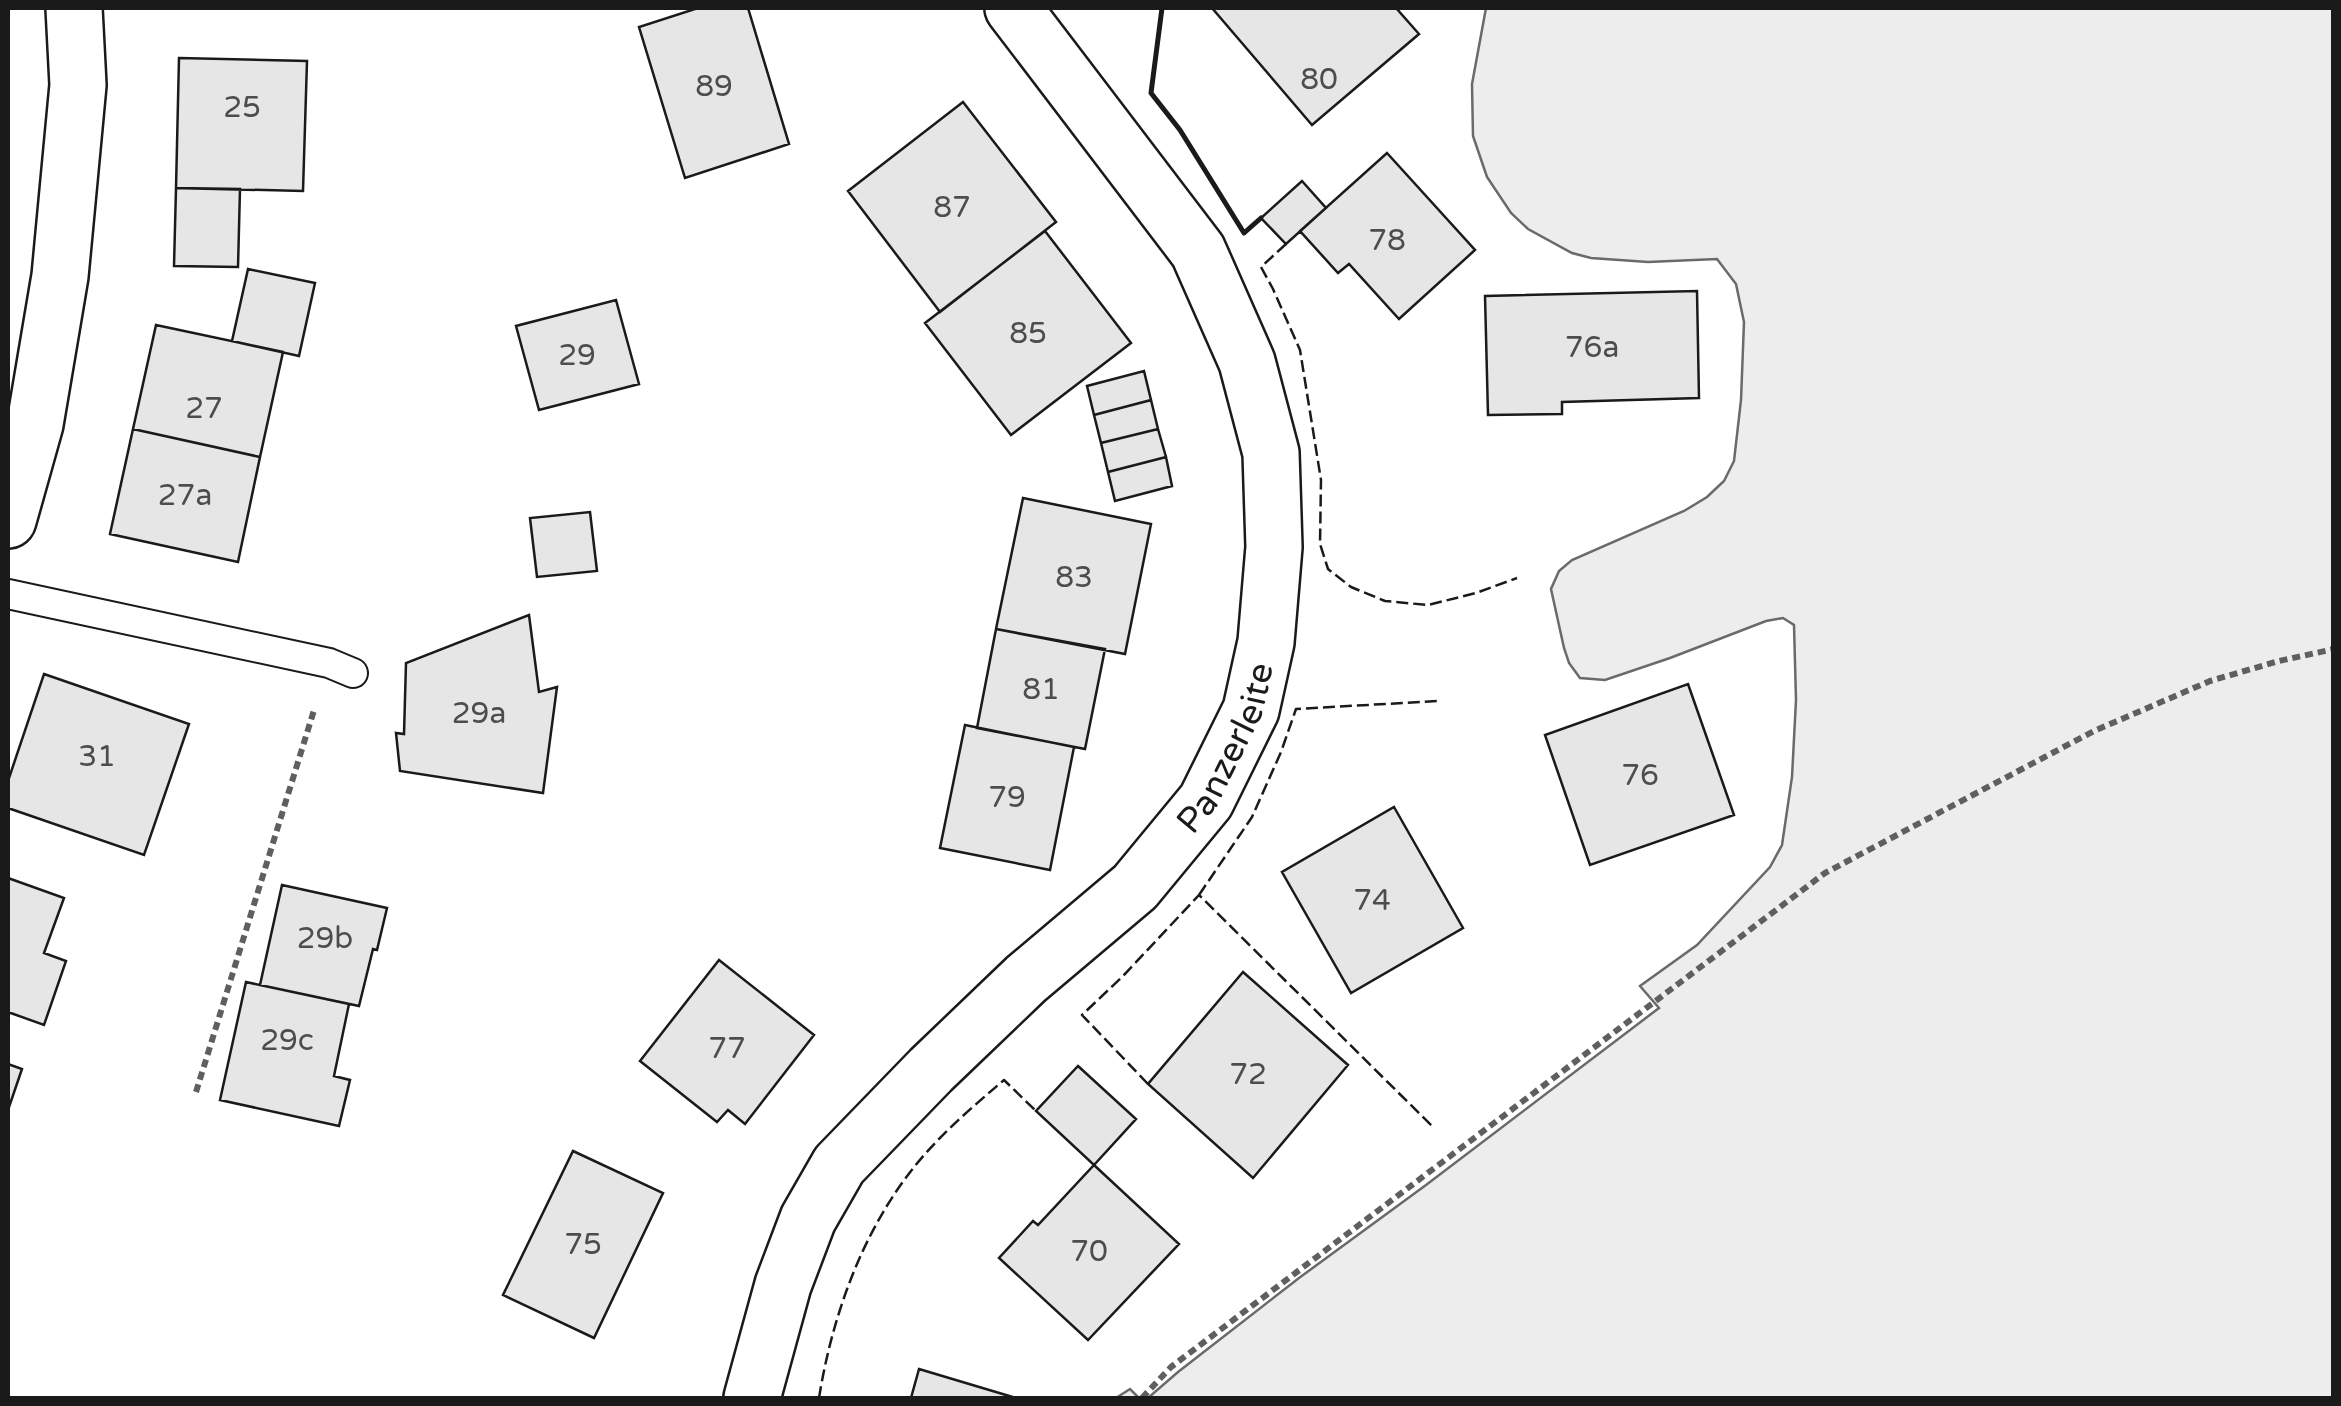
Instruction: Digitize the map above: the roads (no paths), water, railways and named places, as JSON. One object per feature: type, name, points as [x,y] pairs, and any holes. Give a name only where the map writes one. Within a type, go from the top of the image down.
[{"type":"street","points":[[8,520],[35,424],[60,276],[78,85],[74,8]]},
{"type":"street","name":"Panzerleite","points":[[752,1398],[773,1320],[808,1219],[839,1166],[1026,979],[1135,886],[1206,801],[1251,710],[1266,642],[1274,547],[1271,453],[1247,362],[1198,251],[1014,8]]},
{"type":"lane","points":[[8,594],[329,663],[353,674]]}]
